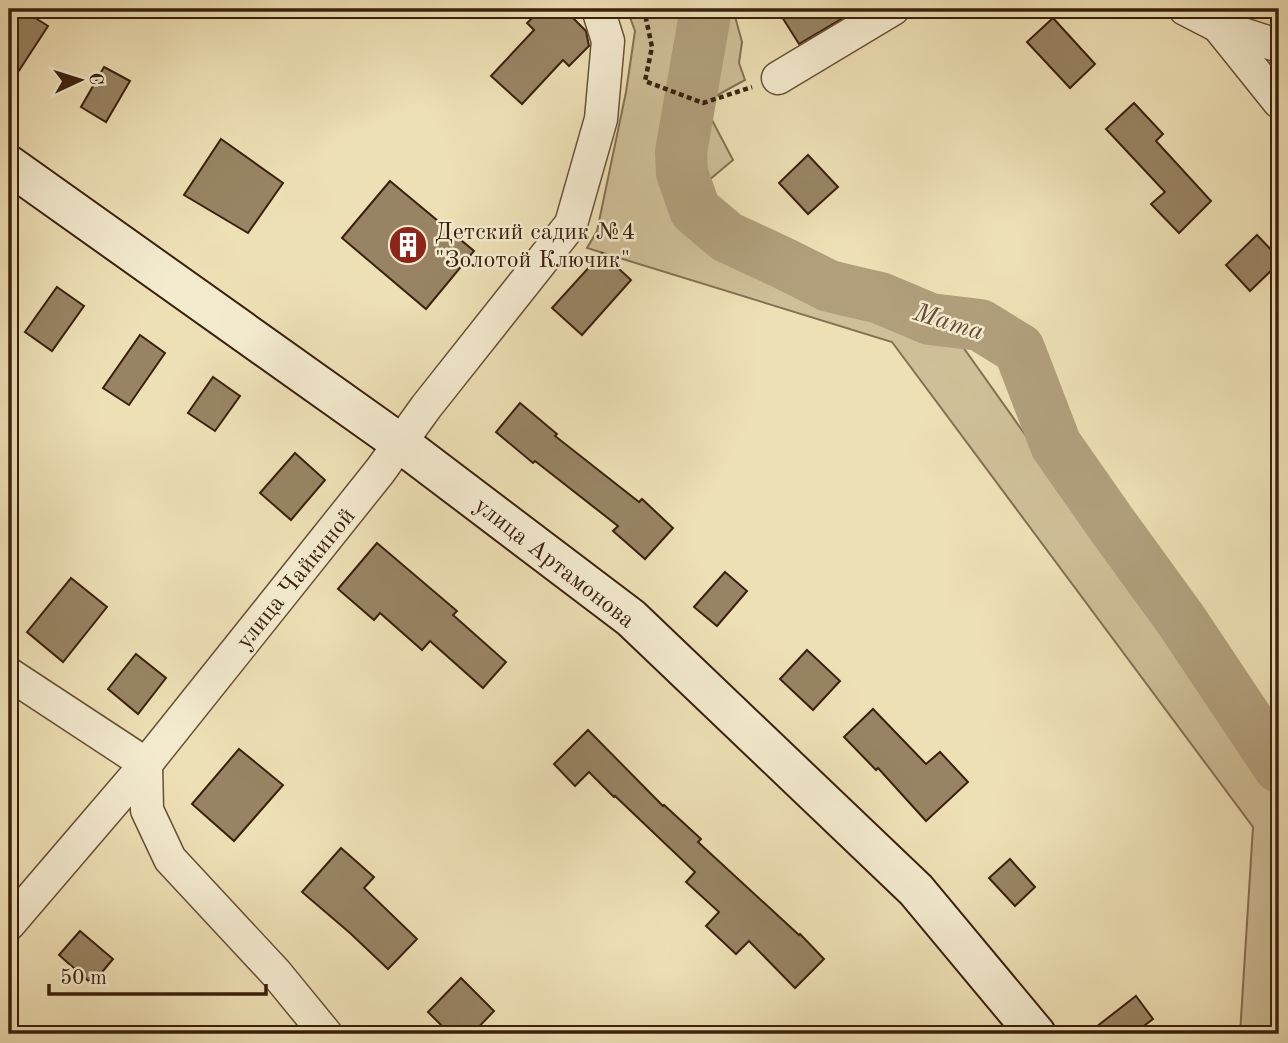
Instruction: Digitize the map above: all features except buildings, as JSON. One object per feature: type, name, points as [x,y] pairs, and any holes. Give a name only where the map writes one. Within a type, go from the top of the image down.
[{"type":"street","name":"улица Чайкиной","points":[[9,924],[146,764],[380,471],[435,396],[571,224],[601,118],[608,41],[598,9]]},
{"type":"street","points":[[778,78],[893,9]]},
{"type":"street","points":[[1185,9],[1218,26],[1279,46]]},
{"type":"street","points":[[1218,26],[1279,102]]},
{"type":"street","name":"улица Артамонова","points":[[9,165],[400,443],[631,618],[916,890],[1036,1034]]},
{"type":"street","points":[[9,674],[146,764],[147,810],[170,859],[276,973],[326,1034]]},
{"type":"path","points":[[642,9],[652,47],[645,81],[703,103],[778,78]]},
{"type":"shaded area","points":[[627,9],[733,9],[742,42],[739,63],[745,80],[703,103],[733,160],[696,191],[725,226],[936,309],[1279,792],[1279,1034],[1240,1034],[1253,827],[892,342],[587,248],[597,231],[626,92],[635,31]]},
{"type":"waterway","name":"Мата","points":[[706,9],[681,152],[682,173],[695,210],[727,237],[829,286],[880,298],[930,319],[980,325],[1019,349],[1056,445],[1181,620],[1279,767]]},
{"type":"place","name":"Детский садик №4 \"Золотой Ключик\"","points":[[408,245]]}]
